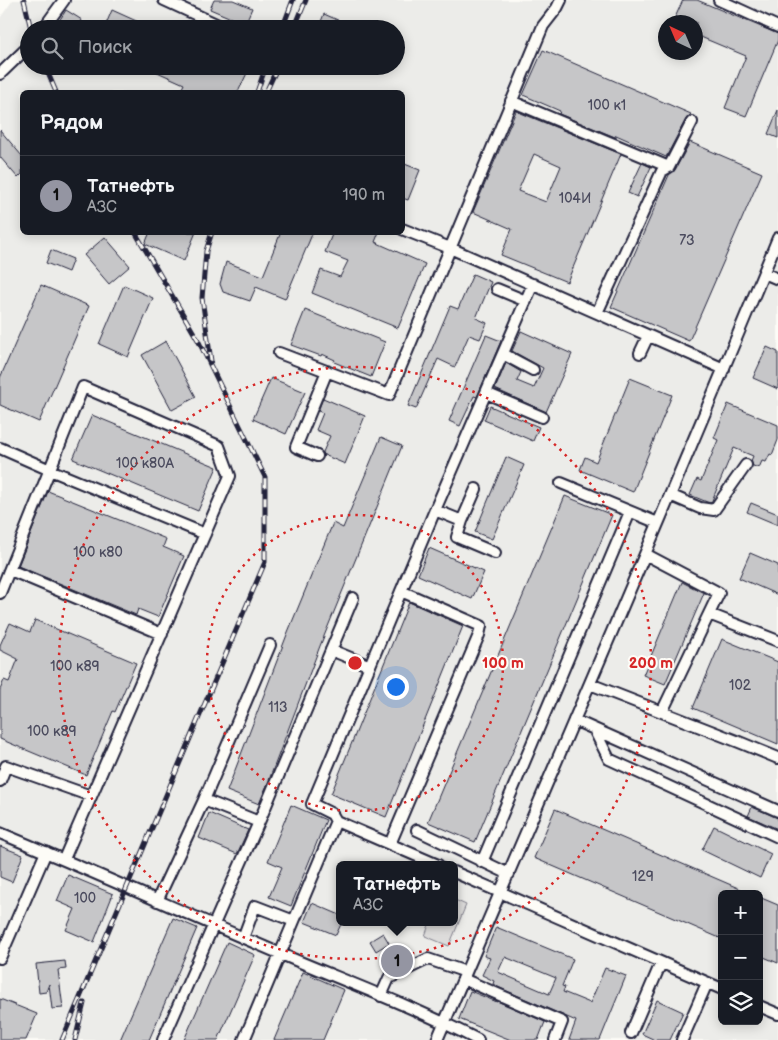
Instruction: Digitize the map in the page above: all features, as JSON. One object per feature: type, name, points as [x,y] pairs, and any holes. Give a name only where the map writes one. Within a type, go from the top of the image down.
[{"type":"street","points":[[50,20],[64,0]]},
{"type":"street","points":[[164,0],[207,20]]},
{"type":"street","points":[[279,353],[389,395],[543,26],[558,8],[561,0]]},
{"type":"street","points":[[719,0],[778,27]]},
{"type":"street","points":[[0,74],[20,55]]},
{"type":"street","points":[[512,101],[669,167]]},
{"type":"street","points":[[597,313],[662,171],[669,167],[692,122]]},
{"type":"street","points":[[405,229],[724,369]]},
{"type":"street","points":[[437,1040],[724,369],[778,238]]},
{"type":"street","points":[[764,273],[778,279]]},
{"type":"street","points":[[429,861],[336,821],[332,814],[312,804],[435,510],[533,284]]},
{"type":"street","points":[[497,289],[526,301]]},
{"type":"street","points":[[640,353],[648,336]]},
{"type":"street","points":[[503,354],[533,370]]},
{"type":"street","points":[[317,456],[296,447],[327,371]]},
{"type":"street","points":[[0,593],[83,387],[219,446],[230,476],[64,859]]},
{"type":"street","points":[[486,393],[542,417]]},
{"type":"street","points":[[0,448],[205,534]]},
{"type":"street","points":[[670,495],[700,508],[714,510],[746,465]]},
{"type":"street","points":[[561,483],[658,523]]},
{"type":"street","points":[[476,489],[457,537],[495,553]]},
{"type":"street","points":[[435,510],[462,521]]},
{"type":"street","points":[[482,862],[630,512]]},
{"type":"street","points":[[645,554],[719,592],[662,712]]},
{"type":"street","points":[[10,570],[162,634]]},
{"type":"street","points":[[390,844],[479,635],[480,626],[401,591]]},
{"type":"street","points":[[163,1040],[259,822],[353,598]]},
{"type":"street","points":[[709,614],[778,641]]},
{"type":"street","points":[[157,901],[204,800],[270,646]]},
{"type":"street","points":[[331,650],[370,666]]},
{"type":"street","points":[[590,684],[778,758]]},
{"type":"street","points":[[574,720],[778,811]]},
{"type":"street","points":[[594,729],[609,758],[778,837]]},
{"type":"street","points":[[0,781],[6,766],[91,796]]},
{"type":"street","points":[[204,800],[259,822]]},
{"type":"street","points":[[244,1040],[336,821]]},
{"type":"street","points":[[417,830],[509,874]]},
{"type":"street","points":[[0,833],[444,1022],[478,1040]]},
{"type":"street","points":[[0,958],[46,852]]},
{"type":"street","points":[[458,874],[718,987]]},
{"type":"street","points":[[243,938],[255,906],[294,921]]},
{"type":"street","points":[[381,996],[389,978],[428,959],[562,1022],[555,1040]]},
{"type":"street","points":[[631,1033],[661,963]]},
{"type":"street","points":[[682,1040],[707,983]]},
{"type":"street","points":[[763,1008],[778,1014]]},
{"type":"shaded area","points":[[13,0],[778,0],[778,1040],[0,1040],[0,18]]},
{"type":"shaded area","points":[[458,901],[466,905],[458,924]]},
{"type":"shaded area","points":[[429,926],[457,926],[449,946],[425,936]]},
{"type":"building","points":[[214,0],[233,0],[252,8],[247,20],[236,20],[210,9]]},
{"type":"building","points":[[683,0],[697,0],[778,34],[778,40],[746,116],[725,108],[746,56],[703,38],[703,15],[676,15]]},
{"type":"building","points":[[66,10],[82,20],[60,20]]},
{"type":"building","points":[[112,10],[134,20],[108,20]]},
{"type":"building","points":[[324,14],[338,20],[322,20]]},
{"type":"building","points":[[543,50],[691,114],[686,119],[666,157],[616,135],[615,137],[559,114],[560,111],[523,95]]},
{"type":"building","points":[[164,75],[246,75],[239,90],[181,90],[184,84]]},
{"type":"building","points":[[778,110],[778,138],[768,134]]},
{"type":"building","points":[[516,111],[621,154],[567,282],[501,255],[512,229],[473,212]],"holes":[[[534,154],[561,166],[546,202],[518,191]]]},
{"type":"building","points":[[0,130],[20,154],[20,176],[18,178],[0,157]]},
{"type":"building","points":[[690,142],[762,173],[689,341],[611,307],[669,175],[675,170]]},
{"type":"building","points":[[642,163],[651,167],[637,197],[628,193]]},
{"type":"building","points":[[405,164],[420,170],[408,200],[405,199]]},
{"type":"building","points":[[149,235],[195,235],[184,261],[145,244]]},
{"type":"building","points":[[280,235],[312,235],[285,299],[256,287],[250,301],[223,292],[220,284],[226,262],[263,276]]},
{"type":"building","points":[[332,235],[378,235],[375,242],[425,264],[398,328],[312,293],[321,270],[340,277],[348,261],[325,252]]},
{"type":"building","points":[[105,237],[130,266],[109,284],[84,255]]},
{"type":"building","points":[[51,250],[73,259],[68,272],[46,263]]},
{"type":"building","points":[[473,274],[491,282],[476,318],[487,323],[480,339],[469,335],[455,367],[438,359],[416,409],[408,406],[450,306],[458,309]]},
{"type":"building","points":[[41,285],[89,306],[39,422],[0,405],[0,378]]},
{"type":"building","points":[[124,285],[153,298],[128,357],[99,344]]},
{"type":"building","points":[[305,310],[385,342],[371,377],[334,362],[335,360],[322,354],[321,356],[291,345]]},
{"type":"building","points":[[521,331],[572,354],[546,412],[495,389],[506,363],[521,372],[517,381],[534,388],[543,368],[512,351]]},
{"type":"building","points":[[486,335],[501,341],[477,397],[474,396],[460,426],[449,421]]},
{"type":"building","points":[[166,341],[196,397],[172,410],[142,355]]},
{"type":"building","points":[[767,347],[778,352],[778,389],[753,378]]},
{"type":"building","points":[[271,378],[305,392],[286,434],[253,419]]},
{"type":"building","points":[[630,378],[672,395],[633,492],[580,470],[585,457],[596,462]]},
{"type":"building","points":[[323,398],[365,416],[345,464],[324,455],[323,452],[330,436],[316,430],[323,413],[318,411]]},
{"type":"building","points":[[728,404],[778,425],[778,440],[772,455],[770,454],[766,462],[762,461],[759,468],[753,466],[751,461],[753,456],[734,448],[711,503],[690,495],[697,479],[701,481],[718,440],[714,438]]},
{"type":"building","points":[[490,406],[539,427],[533,441],[484,420]]},
{"type":"building","points":[[92,415],[217,467],[198,511],[73,459]]},
{"type":"building","points":[[381,437],[402,446],[320,646],[259,804],[227,791],[288,632],[333,523],[343,528]]},
{"type":"building","points":[[506,457],[524,465],[492,539],[475,532]]},
{"type":"building","points":[[48,491],[166,539],[163,547],[184,556],[158,617],[138,609],[136,615],[18,566]]},
{"type":"building","points":[[565,496],[612,515],[475,842],[428,822]]},
{"type":"building","points":[[751,503],[778,514],[778,525],[747,512]]},
{"type":"building","points":[[429,548],[484,572],[472,599],[418,575]]},
{"type":"building","points":[[750,553],[778,565],[778,595],[739,578]]},
{"type":"building","points":[[682,582],[704,593],[665,684],[643,675]]},
{"type":"building","points":[[409,602],[463,626],[386,817],[331,794]]},
{"type":"building","points":[[35,620],[136,663],[86,775],[0,739],[0,690],[4,680],[9,682],[18,659],[0,650],[0,645],[10,623],[30,632]]},
{"type":"building","points":[[722,639],[778,662],[778,744],[693,708]]},
{"type":"building","points":[[291,805],[326,820],[291,906],[269,897],[282,867],[268,861]]},
{"type":"building","points":[[752,807],[778,818],[778,829],[748,816]]},
{"type":"building","points":[[555,809],[743,890],[718,890],[718,937],[534,858]]},
{"type":"building","points":[[209,813],[248,830],[237,854],[199,838]]},
{"type":"building","points":[[714,826],[771,854],[760,878],[702,850]]},
{"type":"building","points":[[0,846],[23,855],[12,882],[0,877]]},
{"type":"building","points":[[68,875],[113,894],[94,942],[66,930],[75,909],[57,901]]},
{"type":"building","points":[[763,899],[778,905],[778,963],[763,957]]},
{"type":"building","points":[[312,903],[336,913],[336,926],[340,926],[336,935],[304,922]]},
{"type":"building","points":[[173,918],[197,928],[149,1040],[120,1040]]},
{"type":"building","points":[[496,927],[573,959],[562,986],[565,987],[563,992],[590,1003],[605,968],[626,976],[600,1040],[569,1040],[576,1021],[493,984],[494,981],[482,975],[490,958],[484,956]],"holes":[[[505,957],[556,978],[549,994],[498,972]]]},
{"type":"building","points":[[383,933],[389,943],[376,951],[370,941]]},
{"type":"building","points":[[227,942],[255,955],[218,1040],[184,1040]]},
{"type":"building","points":[[395,956],[401,965],[388,971],[383,964]]},
{"type":"building","points":[[65,961],[66,969],[58,970],[63,1008],[52,1009],[49,984],[46,992],[39,993],[36,964]]},
{"type":"building","points":[[303,972],[344,990],[323,1040],[274,1040]]},
{"type":"building","points":[[470,991],[545,1022],[538,1040],[511,1040],[459,1019]]},
{"type":"building","points":[[0,999],[37,1014],[26,1040],[0,1040]]},
{"type":"building","points":[[657,1000],[683,1012],[670,1040],[655,1040],[642,1034]]},
{"type":"railway","points":[[24,0],[29,20]]},
{"type":"railway","points":[[285,20],[293,0]]},
{"type":"railway","points":[[298,20],[306,0]]},
{"type":"railway","points":[[49,75],[55,90]]},
{"type":"railway","points":[[258,90],[263,75]]},
{"type":"railway","points":[[267,90],[274,75]]},
{"type":"railway","points":[[62,1040],[265,562],[265,477],[198,340],[137,235]]},
{"type":"railway","points":[[211,235],[206,251],[202,298],[211,361]]},
{"type":"railway","points":[[75,1040],[84,1003]]},
{"type":"place","name":"Татнефть","points":[[397,961]]}]
